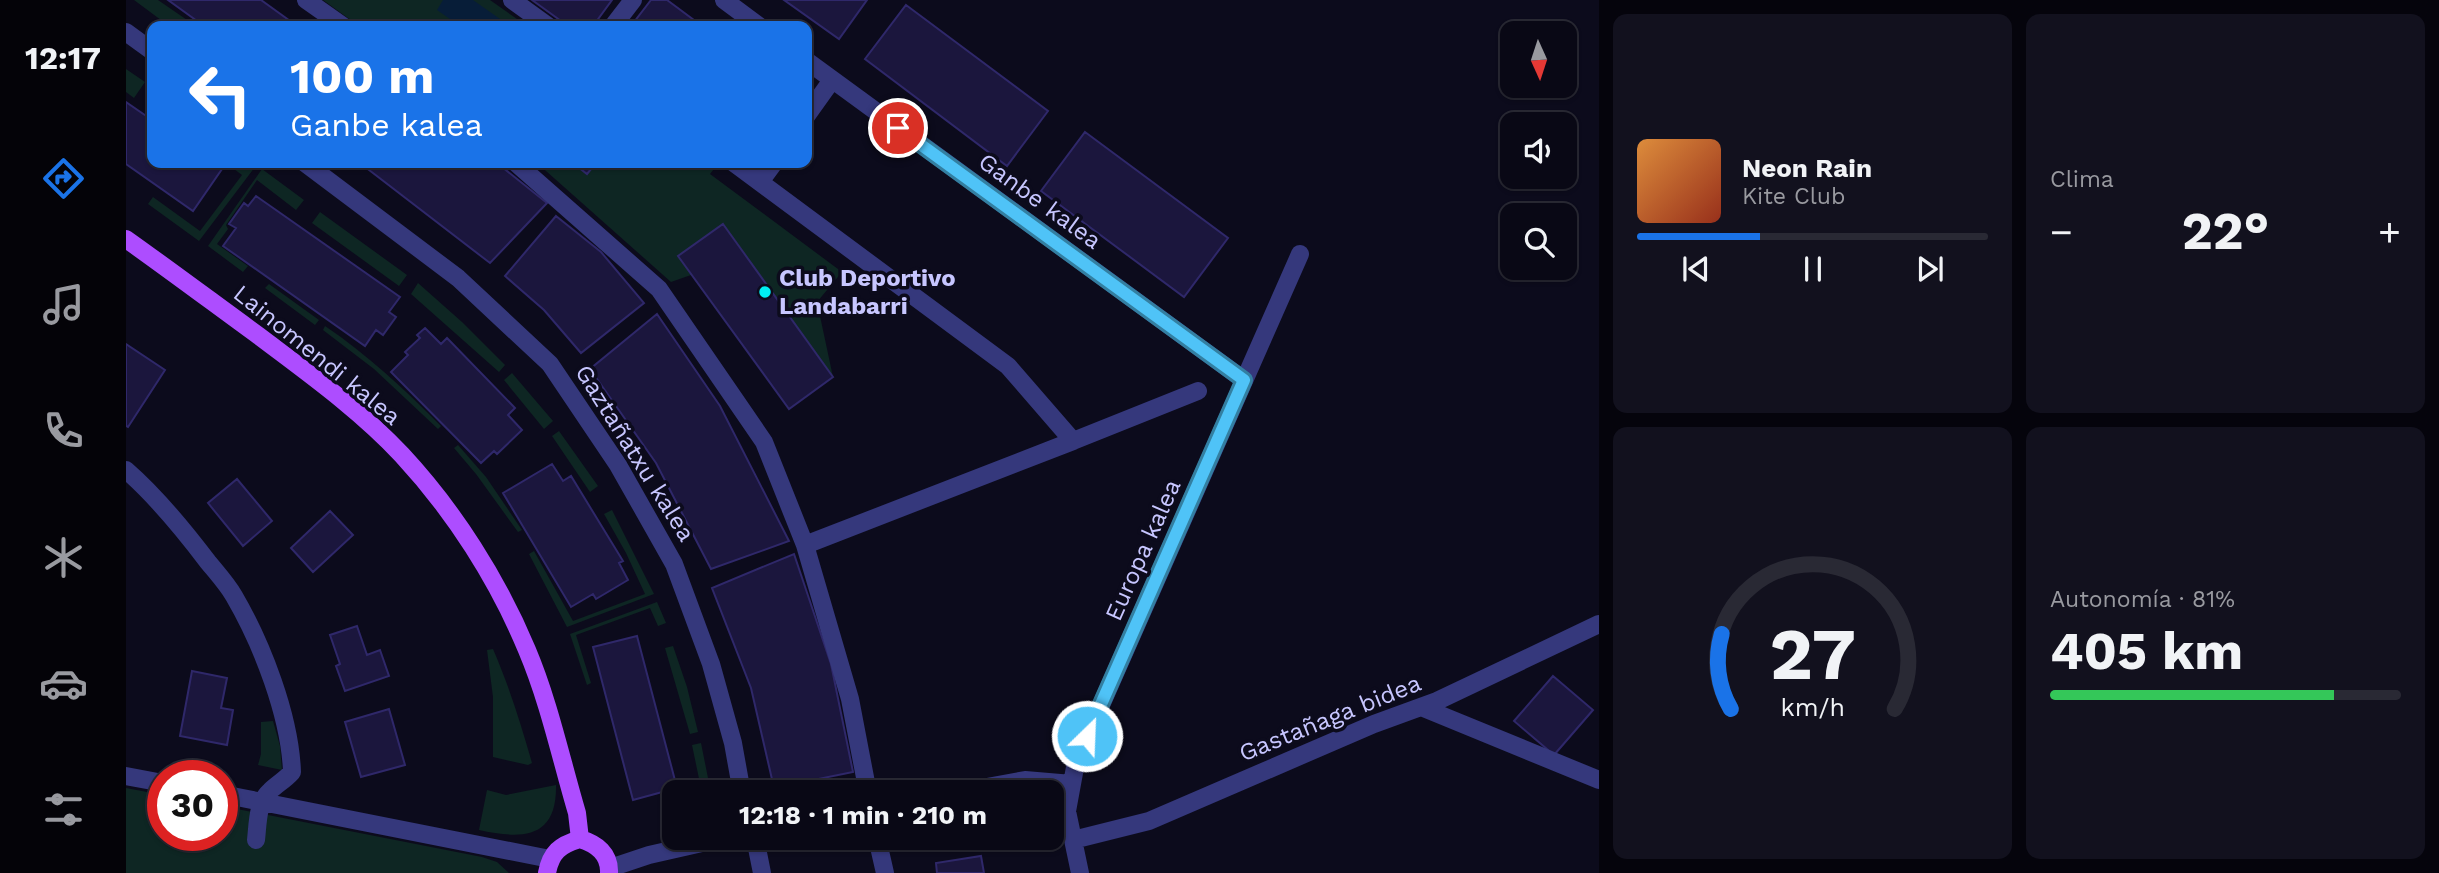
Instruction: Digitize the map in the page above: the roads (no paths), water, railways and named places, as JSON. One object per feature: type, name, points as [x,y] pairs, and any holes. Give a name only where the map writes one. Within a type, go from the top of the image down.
[{"type":"main road","name":"Lainomendi kalea","points":[[126,239],[353,409],[401,454],[436,497],[468,540],[501,596],[528,651],[577,813],[580,839]]},
{"type":"main road","points":[[549,866],[555,851],[563,844],[580,839],[600,848],[609,871]]},
{"type":"street","points":[[306,0],[336,21]]},
{"type":"street","points":[[512,0],[541,21]]},
{"type":"street","points":[[617,21],[633,0]]},
{"type":"street","points":[[724,0],[752,21]]},
{"type":"street","points":[[126,32],[147,47]]},
{"type":"street","name":"Ganbe kalea","points":[[812,65],[1244,380]]},
{"type":"street","points":[[812,108],[832,80]]},
{"type":"street","name":"Gaztañatxu kalea","points":[[312,168],[458,278],[550,364],[618,465],[674,564],[711,664],[740,780]]},
{"type":"street","points":[[522,168],[659,289],[764,442],[805,545],[850,699],[865,780]]},
{"type":"street","points":[[741,168],[1008,366],[1073,441]]},
{"type":"street","points":[[760,182],[770,168]]},
{"type":"street","name":"Europa kalea","points":[[1080,873],[1067,811],[1076,762],[1300,254]]},
{"type":"street","points":[[805,545],[1198,391]]},
{"type":"street","points":[[126,470],[156,499],[234,595],[262,655],[282,707],[292,772],[261,801],[256,840]]},
{"type":"street","name":"Gastañaga bidea","points":[[1073,839],[1149,821],[1374,724],[1437,701],[1599,624]]},
{"type":"street","points":[[1421,707],[1599,780]]},
{"type":"street","points":[[126,776],[147,780]]},
{"type":"street","points":[[1064,783],[1072,784]]},
{"type":"street","points":[[238,797],[549,866]]},
{"type":"street","points":[[609,871],[649,855],[671,850]]},
{"type":"street","points":[[757,850],[762,873]]},
{"type":"street","points":[[880,850],[885,873]]},
{"type":"water","points":[[443,0],[473,0],[503,21],[453,21],[437,10]]},
{"type":"place","name":"Club Deportivo Landabarri","points":[[765,292]]}]
